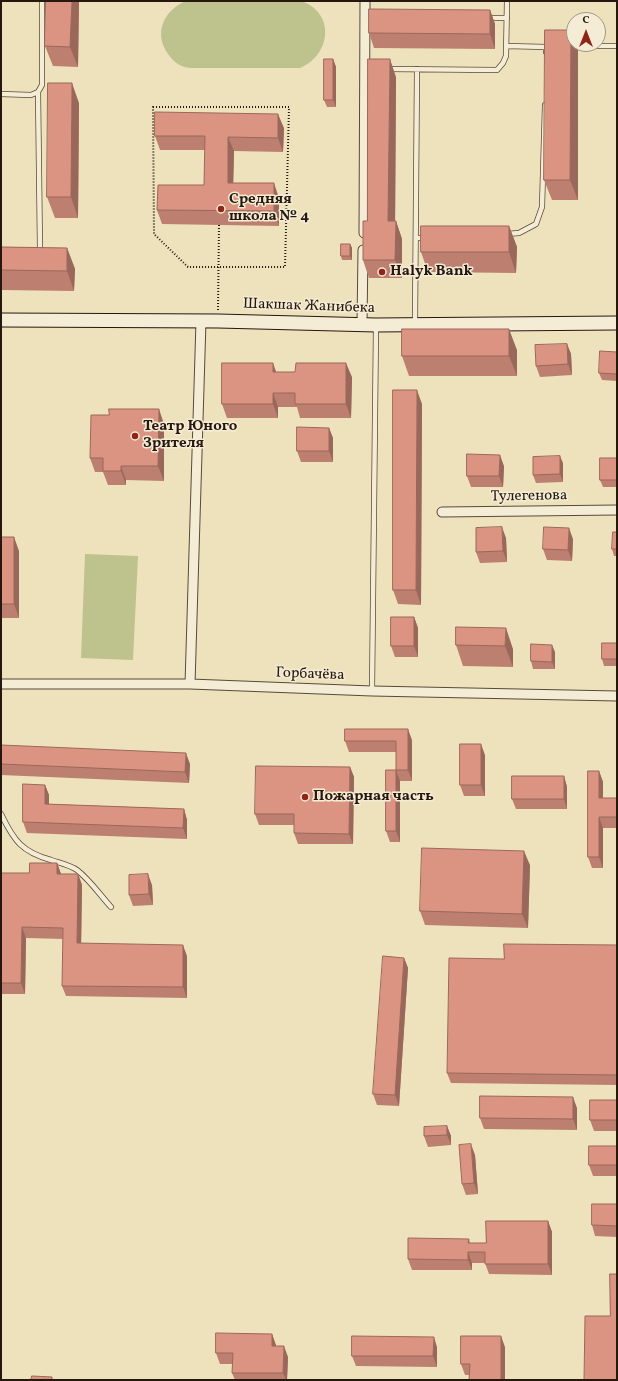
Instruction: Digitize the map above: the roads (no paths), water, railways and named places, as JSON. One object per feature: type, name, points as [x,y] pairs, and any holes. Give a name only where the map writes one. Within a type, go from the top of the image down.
[{"type":"main road","name":"Шакшак Жанибека","points":[[1,320],[218,321],[376,325],[617,323]]},
{"type":"street","points":[[362,324],[369,68],[369,17],[365,1]]},
{"type":"street","points":[[190,684],[201,321]]},
{"type":"street","name":"Тулегенова","points":[[442,512],[617,510]]},
{"type":"street","name":"Горбачёва","points":[[1,684],[190,684],[372,691],[617,696]]},
{"type":"lane","points":[[36,258],[40,249],[38,92],[42,85],[42,1]]},
{"type":"lane","points":[[380,68],[497,70],[503,63],[506,56],[507,1]]},
{"type":"lane","points":[[483,18],[507,18]]},
{"type":"lane","points":[[507,46],[554,47]]},
{"type":"lane","points":[[606,46],[617,46]]},
{"type":"lane","points":[[546,47],[546,59]]},
{"type":"lane","points":[[415,325],[417,69]]},
{"type":"lane","points":[[1,94],[31,95],[38,92]]},
{"type":"lane","points":[[504,234],[520,233],[536,224],[542,207],[545,98]]},
{"type":"lane","points":[[416,238],[432,237]]},
{"type":"lane","points":[[372,691],[376,325]]},
{"type":"lane","points":[[1,814],[9,831],[17,843],[28,851],[43,858],[64,864],[77,870],[111,907]]},
{"type":"place","name":"Средняя школа № 4","points":[[221,209]]},
{"type":"place","name":"Halyk Bank","points":[[382,272]]},
{"type":"place","name":"Театр Юного Зрителя","points":[[135,436]]},
{"type":"place","name":"Пожарная часть","points":[[305,797]]}]
